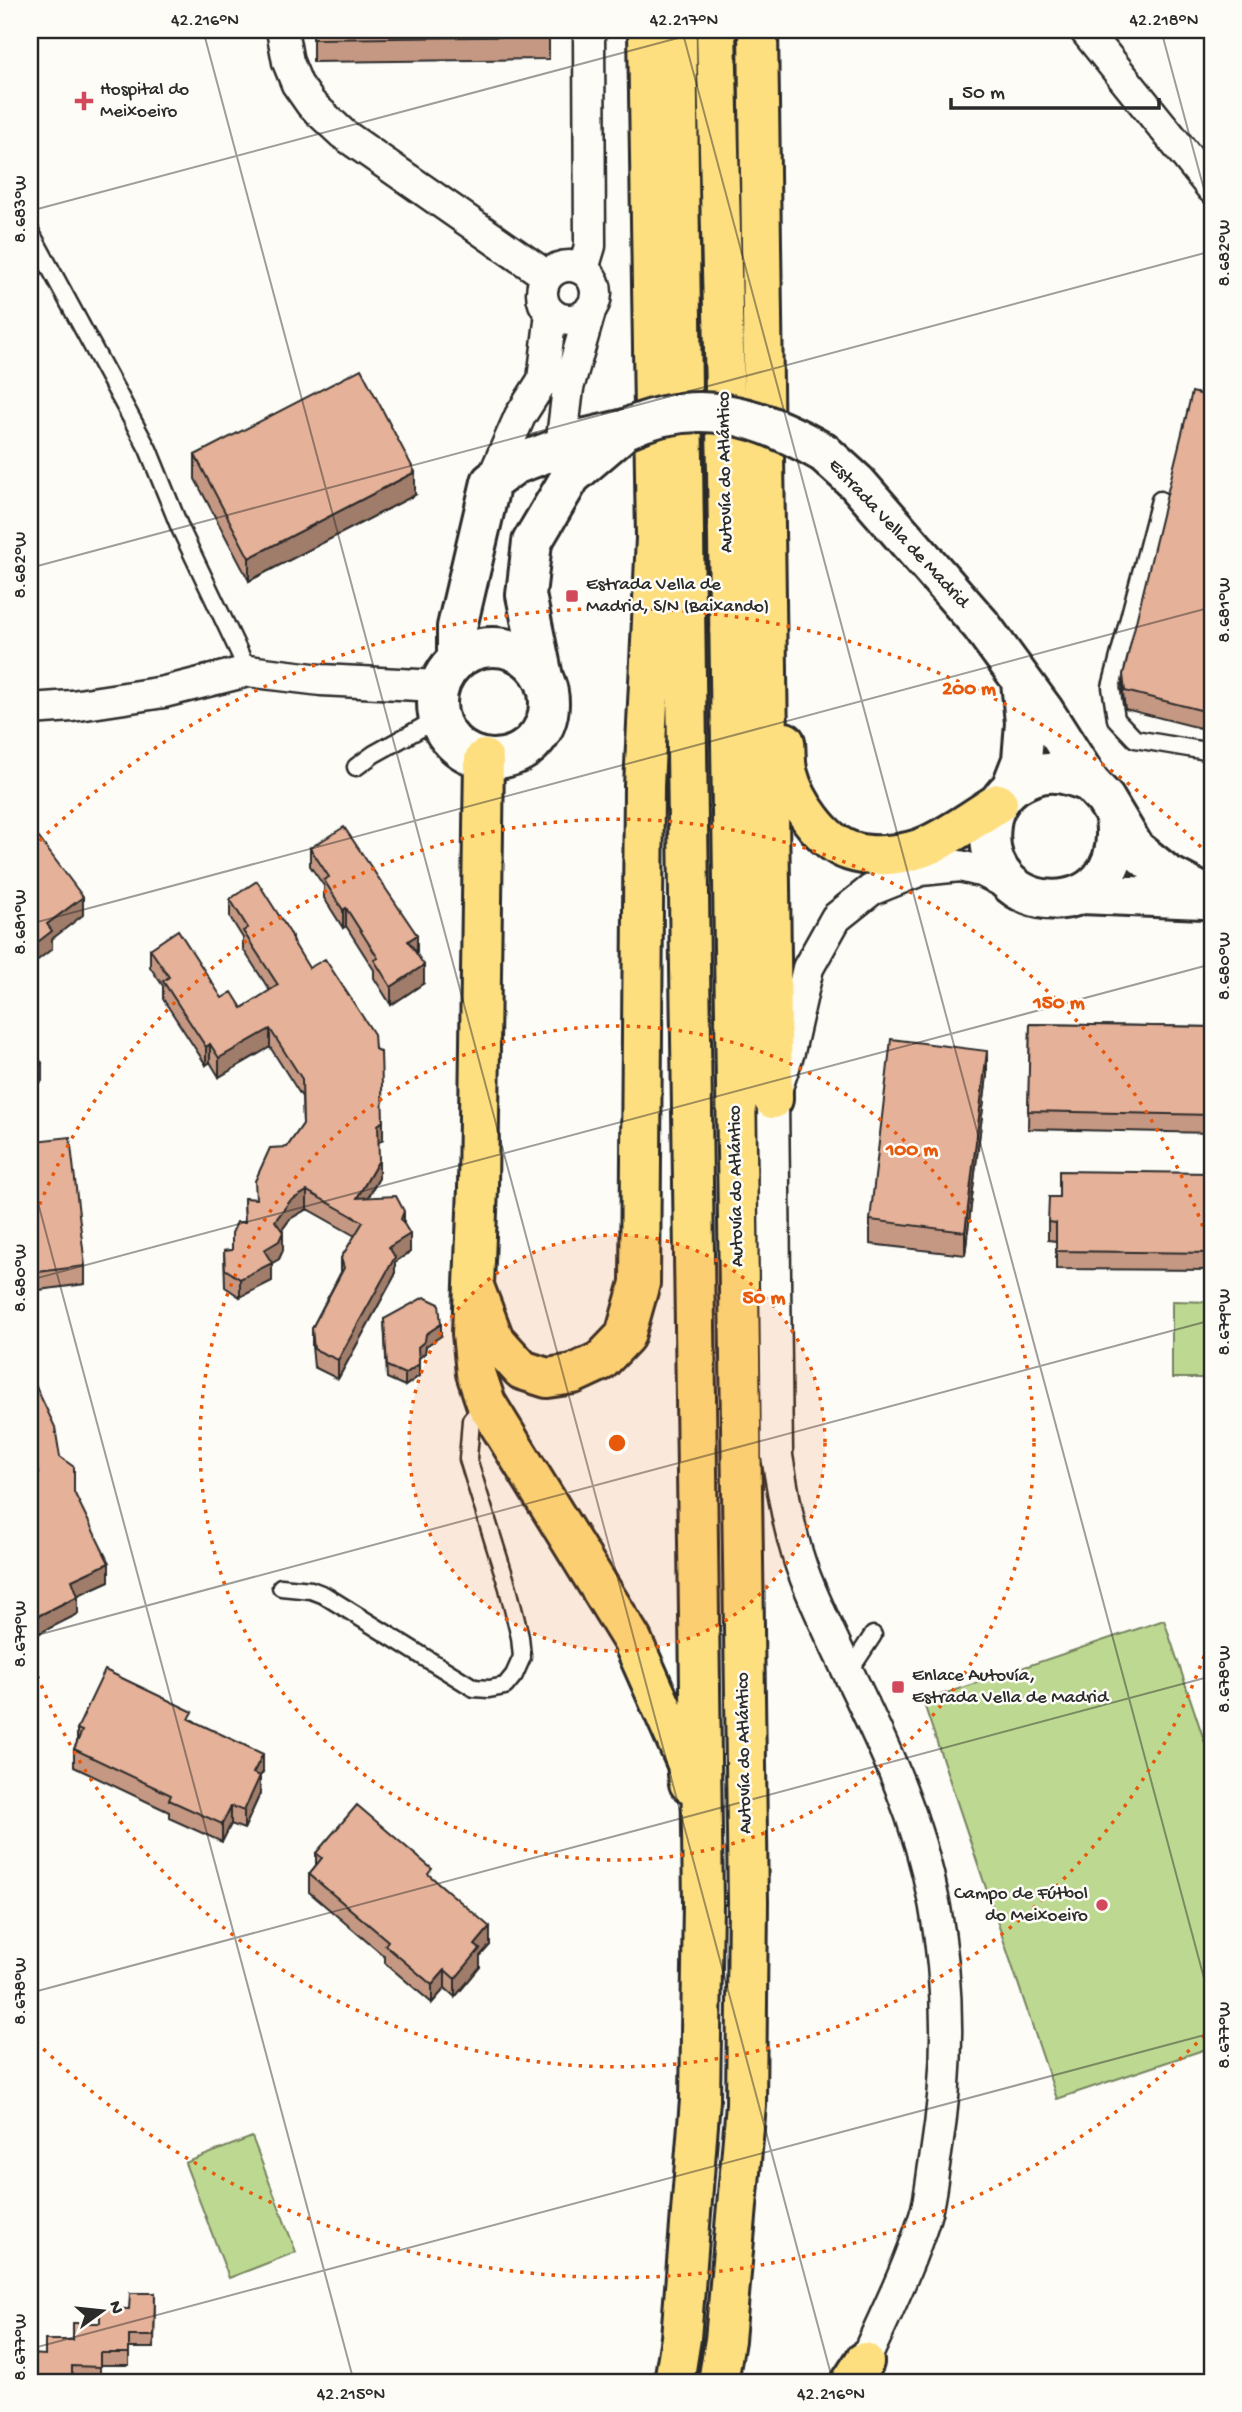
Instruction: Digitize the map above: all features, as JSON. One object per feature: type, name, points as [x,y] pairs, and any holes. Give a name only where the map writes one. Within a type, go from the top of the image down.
[{"type":"highway","points":[[475,1289],[494,1339],[522,1370],[547,1377],[573,1374],[601,1362],[625,1336],[640,1283],[644,786],[656,538],[648,30]]},
{"type":"highway","points":[[674,2382],[681,2338],[700,2100],[703,1903],[677,30]]},
{"type":"highway","name":"Autovía do Atlántico","points":[[716,30],[727,470],[748,1901],[746,2105],[725,2340],[718,2382]]},
{"type":"highway","points":[[758,30],[774,1099]]},
{"type":"highway","points":[[766,641],[782,697],[788,773],[798,799],[814,823],[834,842],[849,851],[870,855],[901,853],[928,845],[1004,795]]},
{"type":"highway","points":[[484,759],[472,1333],[476,1373],[486,1403],[632,1640],[687,1764],[703,1903]]},
{"type":"main road","name":"Estrada Vella de Madrid","points":[[491,482],[514,465],[583,439],[626,429],[650,418],[700,411],[750,419],[788,432],[824,453],[857,483],[981,625],[1044,711],[1090,783],[1105,799],[1135,849],[1166,874],[1212,899]]},
{"type":"main road","name":"Estrada Vella de Madrid","points":[[526,595],[532,542],[571,476],[626,429]]},
{"type":"main road","name":"Estrada Vella de Madrid","points":[[543,677],[526,595],[512,564],[515,526],[561,447]]},
{"type":"main road","points":[[445,688],[472,650],[505,647],[527,658],[543,677],[549,694],[549,712],[533,743],[519,753],[502,759],[484,759],[469,754],[455,746],[445,733],[445,688],[491,482]]},
{"type":"main road","points":[[1014,887],[1001,873],[992,857],[989,839],[991,820],[1021,760],[1025,723],[1021,681]]},
{"type":"main road","points":[[1004,795],[1029,776],[1049,772],[1070,774],[1090,783]]},
{"type":"main road","points":[[1081,894],[1096,884],[1107,871],[1115,854],[1115,819]]},
{"type":"main road","name":"Estrada Vella de Madrid","points":[[1014,887],[1029,896],[1046,900],[1064,900],[1081,894],[1212,899]]},
{"type":"street","points":[[282,30],[288,62],[297,84],[311,104],[335,126],[547,276]]},
{"type":"street","points":[[583,269],[590,246],[589,30]]},
{"type":"street","points":[[1085,30],[1212,188]]},
{"type":"street","points":[[561,447],[568,388],[596,298],[595,284],[583,269],[563,266],[547,276],[542,289],[545,304],[551,313],[570,320],[581,317],[591,308]]},
{"type":"street","points":[[491,482],[520,416],[543,380],[551,313]]},
{"type":"street","points":[[30,709],[72,706],[164,692],[248,671],[321,680],[445,688]]},
{"type":"street","points":[[857,2375],[902,2279],[926,2214],[944,2102],[948,2024],[941,1943],[926,1861],[900,1785],[805,1577],[786,1513],[778,1456],[774,1099],[789,1052],[808,968],[836,918],[871,890],[921,870],[960,866],[984,872],[1014,887]]},
{"type":"lane","points":[[30,231],[148,449],[180,528],[248,671]]},
{"type":"lane","points":[[1160,500],[1111,687],[1116,719],[1135,739],[1212,752]]},
{"type":"lane","points":[[356,767],[374,754],[445,688]]},
{"type":"lane","points":[[282,1587],[311,1590],[324,1595],[474,1688],[505,1686],[514,1675],[522,1657],[520,1637],[508,1588],[468,1458],[471,1420],[486,1403]]},
{"type":"lane","points":[[848,1673],[873,1635]]},
{"type":"green space","points":[[1172,1301],[1212,1302],[1212,1378],[1172,1378]]},
{"type":"green space","name":"Campo de Fútbol do Meixoeiro","points":[[1164,1620],[1212,1764],[1212,2047],[1057,2099],[923,1701]]},
{"type":"green space","points":[[252,2137],[296,2252],[229,2278],[185,2163]]},
{"type":"building","points":[[313,30],[549,30],[549,36],[313,39]]},
{"type":"building","points":[[361,369],[415,472],[249,558],[195,455]]},
{"type":"building","points":[[1192,392],[1212,397],[1212,713],[1125,691],[1123,675]]},
{"type":"building","points":[[30,826],[83,897],[47,924],[52,931],[30,948]]},
{"type":"building","points":[[344,827],[417,935],[408,941],[424,965],[391,987],[374,960],[378,958],[346,908],[343,910],[324,880],[329,877],[310,848]]},
{"type":"building","points":[[257,881],[309,968],[325,959],[374,1034],[375,1049],[381,1052],[383,1121],[378,1125],[379,1160],[357,1198],[396,1196],[404,1211],[401,1219],[410,1234],[389,1247],[395,1257],[338,1360],[314,1349],[312,1328],[344,1268],[341,1258],[363,1222],[307,1191],[290,1201],[275,1221],[283,1232],[279,1241],[264,1250],[272,1263],[240,1279],[225,1269],[224,1251],[232,1250],[232,1233],[237,1222],[245,1222],[244,1198],[256,1199],[255,1181],[270,1148],[287,1147],[303,1124],[302,1079],[270,1029],[219,1058],[210,1044],[206,1047],[163,981],[169,977],[150,949],[178,930],[222,998],[232,992],[242,1008],[278,985],[243,931],[248,928],[230,899]]},
{"type":"building","points":[[1030,1024],[1212,1027],[1212,1115],[1028,1111]]},
{"type":"building","points":[[891,1039],[987,1051],[965,1232],[870,1220]]},
{"type":"building","points":[[30,1047],[42,1063],[30,1072]]},
{"type":"building","points":[[30,1134],[35,1141],[70,1137],[85,1266],[30,1273]]},
{"type":"building","points":[[1059,1171],[1212,1173],[1212,1253],[1056,1251],[1056,1223],[1048,1222],[1049,1197],[1059,1197]]},
{"type":"building","points":[[424,1297],[439,1304],[441,1324],[426,1334],[425,1341],[418,1347],[419,1364],[405,1374],[387,1366],[384,1319]]},
{"type":"building","points":[[30,1374],[55,1427],[60,1457],[74,1467],[74,1492],[109,1563],[72,1580],[78,1596],[30,1620],[30,1477],[39,1473],[30,1452]]},
{"type":"building","points":[[105,1670],[193,1712],[189,1719],[263,1754],[253,1773],[260,1776],[244,1811],[231,1806],[222,1824],[169,1800],[171,1795],[74,1749],[82,1731],[77,1729]]},
{"type":"building","points":[[357,1805],[432,1869],[428,1874],[490,1927],[475,1945],[480,1949],[455,1979],[445,1970],[432,1985],[385,1945],[388,1941],[309,1874],[322,1858],[316,1853]]},
{"type":"building","points":[[130,2293],[155,2293],[154,2336],[129,2336],[129,2353],[100,2353],[100,2367],[72,2366],[72,2381],[30,2382],[30,2354],[45,2355],[45,2340],[73,2340],[73,2323],[100,2323],[100,2308],[129,2309]]},
{"type":"place","name":"Hospital do Meixoeiro","points":[[84,101]]},
{"type":"place","name":"Estrada Vella de Madrid, S/N (Baixando)","points":[[572,596]]},
{"type":"place","name":"Enlace Autovía, Estrada Vella de Madrid","points":[[898,1687]]},
{"type":"place","name":"Campo de Fútbol do Meixoeiro","points":[[1102,1905]]}]
